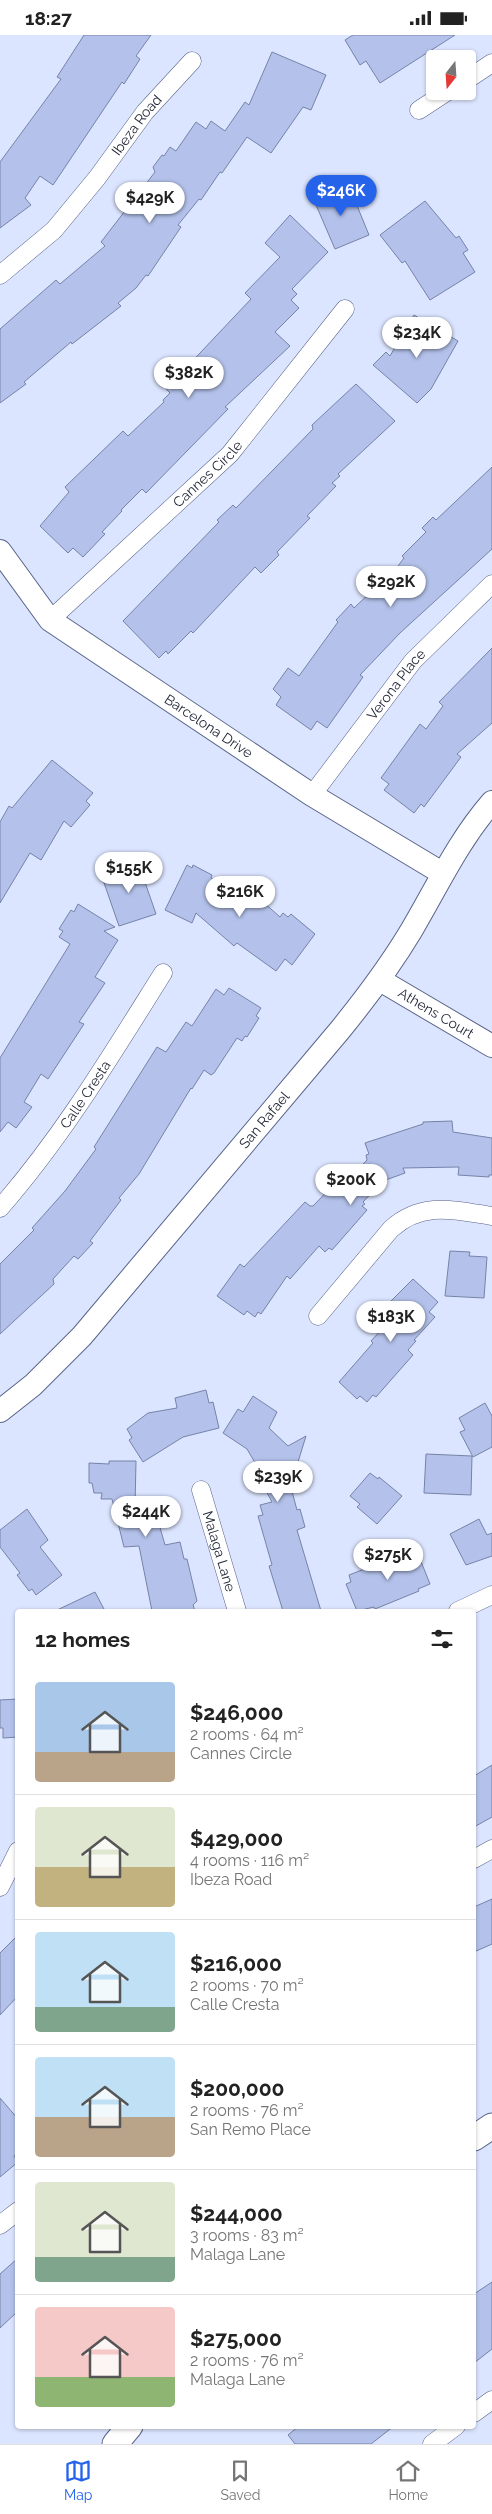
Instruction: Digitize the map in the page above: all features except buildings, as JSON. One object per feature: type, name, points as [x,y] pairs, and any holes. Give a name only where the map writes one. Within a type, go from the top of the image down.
[{"type":"main road","points":[[476,2137],[492,2126]]},
{"type":"main road","points":[[115,2444],[128,2429]]},
{"type":"street","name":"Ibeza Road","points":[[0,275],[54,230],[97,178],[145,112],[192,61]]},
{"type":"street","points":[[476,74],[492,63]]},
{"type":"street","points":[[419,110],[434,100]]},
{"type":"street","name":"Cannes Circle","points":[[50,619],[230,454],[345,309]]},
{"type":"street","name":"Barcelona Drive","points":[[0,551],[50,619],[312,795],[442,873]]},
{"type":"street","name":"Verona Place","points":[[312,795],[413,661],[492,584]]},
{"type":"street","name":"San Rafael","points":[[0,1411],[33,1385],[82,1336],[380,980],[411,930],[442,873],[480,816],[492,802]]},
{"type":"street","name":"Calle Cresta","points":[[0,1208],[82,1102],[163,973]]},
{"type":"street","name":"Athens Court","points":[[380,980],[492,1046]]},
{"type":"street","points":[[318,1316],[391,1229],[404,1217],[425,1209],[456,1210],[492,1216]]},
{"type":"street","name":"Malaga Lane","points":[[201,1490],[236,1609]]},
{"type":"street","points":[[462,1609],[492,1595]]},
{"type":"street","points":[[476,1858],[492,1849]]},
{"type":"street","points":[[0,1887],[15,1857]]},
{"type":"street","points":[[0,2225],[15,2213]]},
{"type":"street","points":[[476,2411],[492,2399]]},
{"type":"street","points":[[433,2443],[452,2429]]}]
